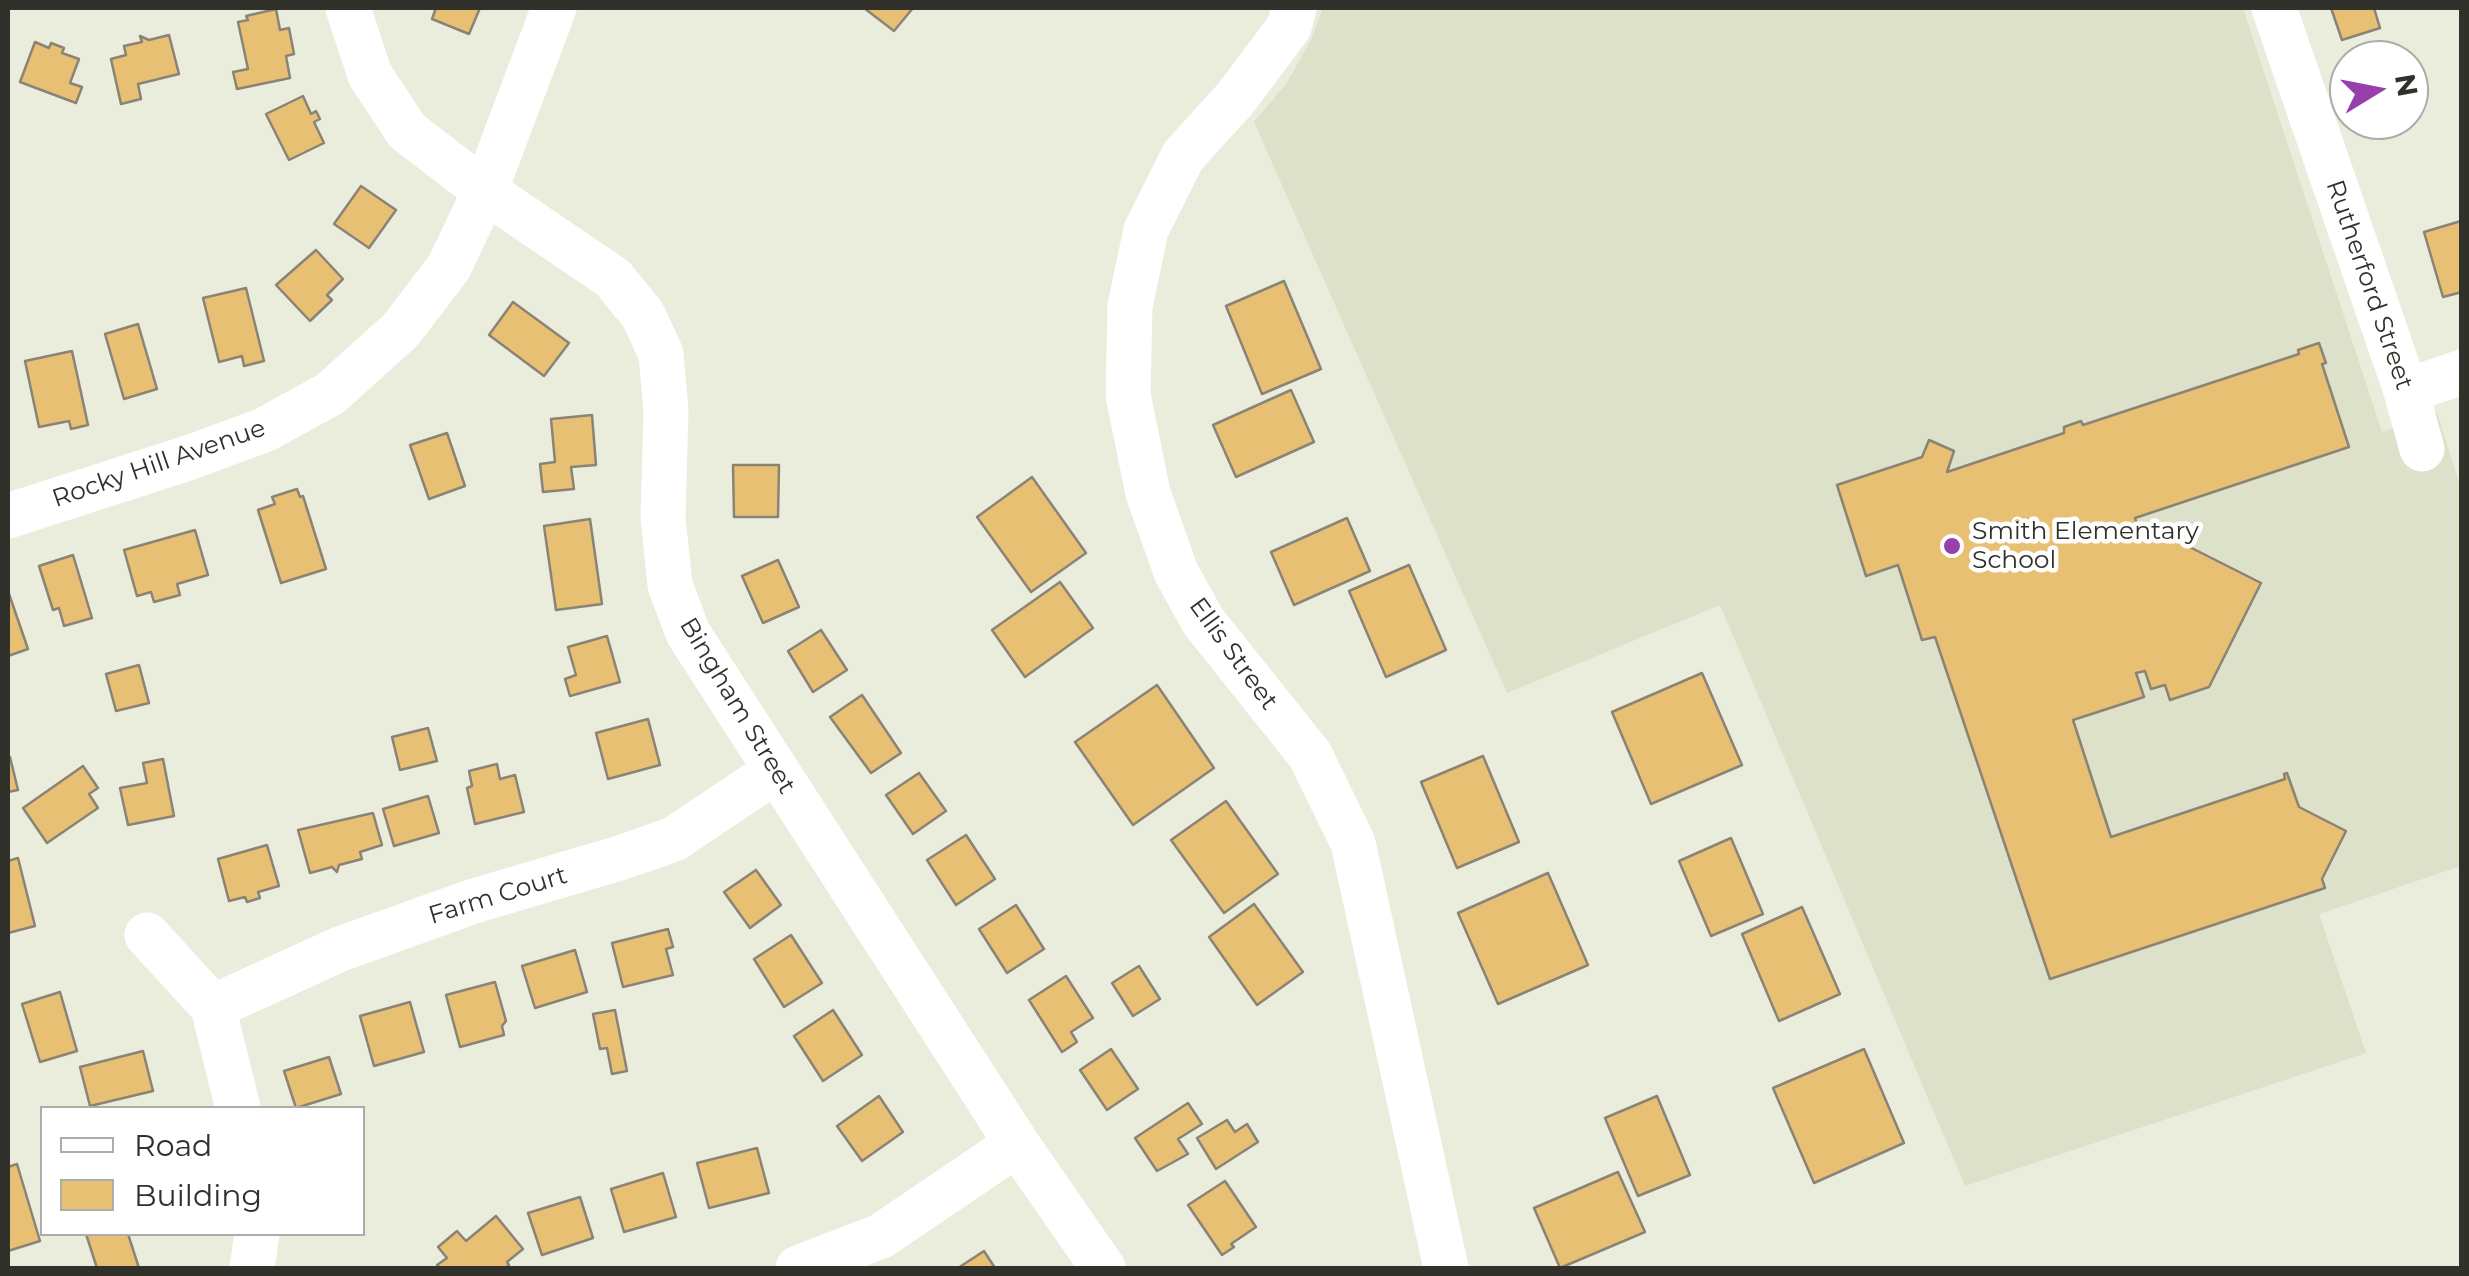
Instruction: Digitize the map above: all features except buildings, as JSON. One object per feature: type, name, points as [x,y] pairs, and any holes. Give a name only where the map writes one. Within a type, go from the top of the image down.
[{"type":"street","name":"Bingham Street","points":[[348,8],[370,75],[407,131],[612,278],[643,314],[661,354],[666,411],[663,518],[670,585],[688,633],[1017,1144],[1103,1268]]},
{"type":"street","name":"Rocky Hill Avenue","points":[[8,516],[246,437],[330,394],[401,330],[449,266],[486,190],[554,8]]},
{"type":"street","name":"Ellis Street","points":[[1294,8],[1289,26],[1235,99],[1183,156],[1146,230],[1130,306],[1128,395],[1148,494],[1176,572],[1204,621],[1310,756],[1354,843],[1446,1268]]},
{"type":"street","name":"Rutherford Street","points":[[2274,8],[2422,449]]},
{"type":"street","points":[[2406,392],[2462,372]]},
{"type":"street","name":"Farm Court","points":[[213,1007],[340,948],[674,838],[774,772]]},
{"type":"street","points":[[147,935],[213,1007],[238,1106]]},
{"type":"street","points":[[798,1268],[881,1236],[1017,1144]]},
{"type":"street","points":[[252,1268],[257,1236]]},
{"type":"shaded area","name":"Smith Elementary School","points":[[1323,8],[2243,8],[2382,432],[2437,413],[2461,488],[2461,866],[2319,914],[2366,1053],[1965,1186],[1720,605],[1507,693],[1254,122],[1286,84],[1311,40]]},
{"type":"place","name":"Smith Elementary School","points":[[1952,546]]}]
